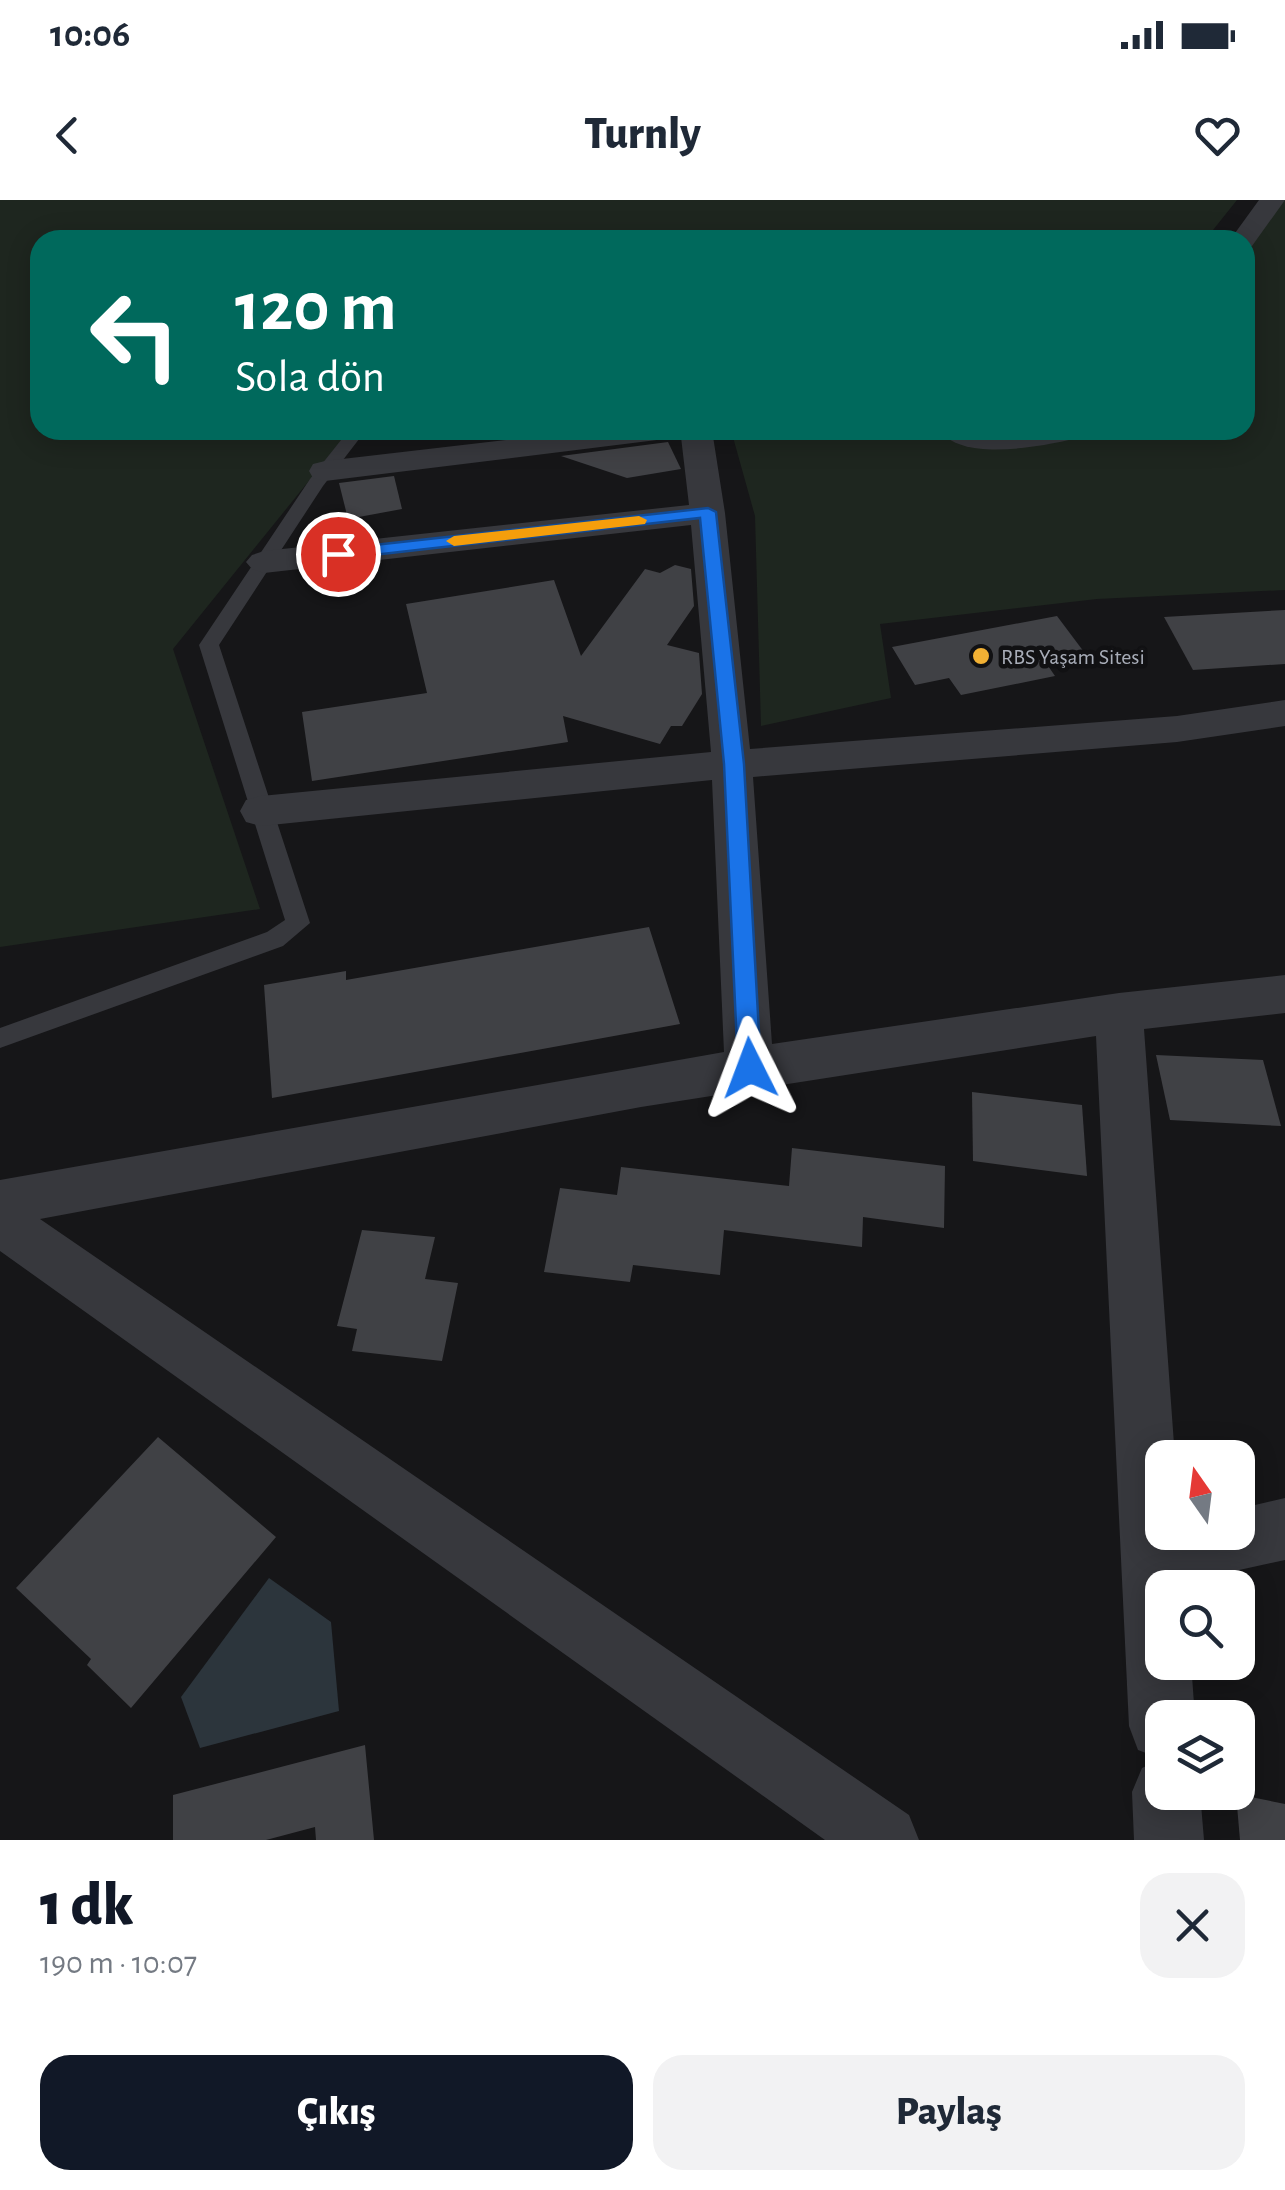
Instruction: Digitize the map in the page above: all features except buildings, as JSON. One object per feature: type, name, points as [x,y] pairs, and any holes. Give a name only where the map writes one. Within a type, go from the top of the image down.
[{"type":"street","points":[[1250,230],[1272,200]]},
{"type":"street","points":[[326,471],[588,440]]},
{"type":"street","points":[[697,440],[734,764],[750,1068]]},
{"type":"street","points":[[264,562],[708,512]]},
{"type":"street","points":[[261,810],[734,764],[1176,729],[1285,713]]},
{"type":"street","points":[[0,1202],[750,1068],[1119,1012],[1285,994]]},
{"type":"street","points":[[1119,1012],[1161,1700]]},
{"type":"street","points":[[0,1221],[884,1840]]},
{"type":"street","points":[[1153,1558],[1285,1528]]},
{"type":"street","points":[[1167,1810],[1169,1840]]},
{"type":"lane","points":[[0,1038],[274,939],[298,923],[209,645],[350,440]]},
{"type":"shaded area","points":[[0,200],[1237,200],[1213,230],[30,230],[30,440],[342,440],[173,649],[260,909],[0,947]]},
{"type":"shaded area","points":[[1285,200],[1285,590],[1097,599],[880,624],[891,698],[761,726],[755,516],[734,440],[1255,440],[1255,230]]},
{"type":"shaded area","points":[[269,1578],[331,1622],[339,1711],[200,1748],[181,1697]]},
{"type":"slow traffic","points":[[454,541],[639,520]]},
{"type":"place","name":"RBS Yaşam Sitesi","points":[[981,656]]},
{"type":"route","points":[[338,554],[708,512],[734,764],[750,1068]]}]
